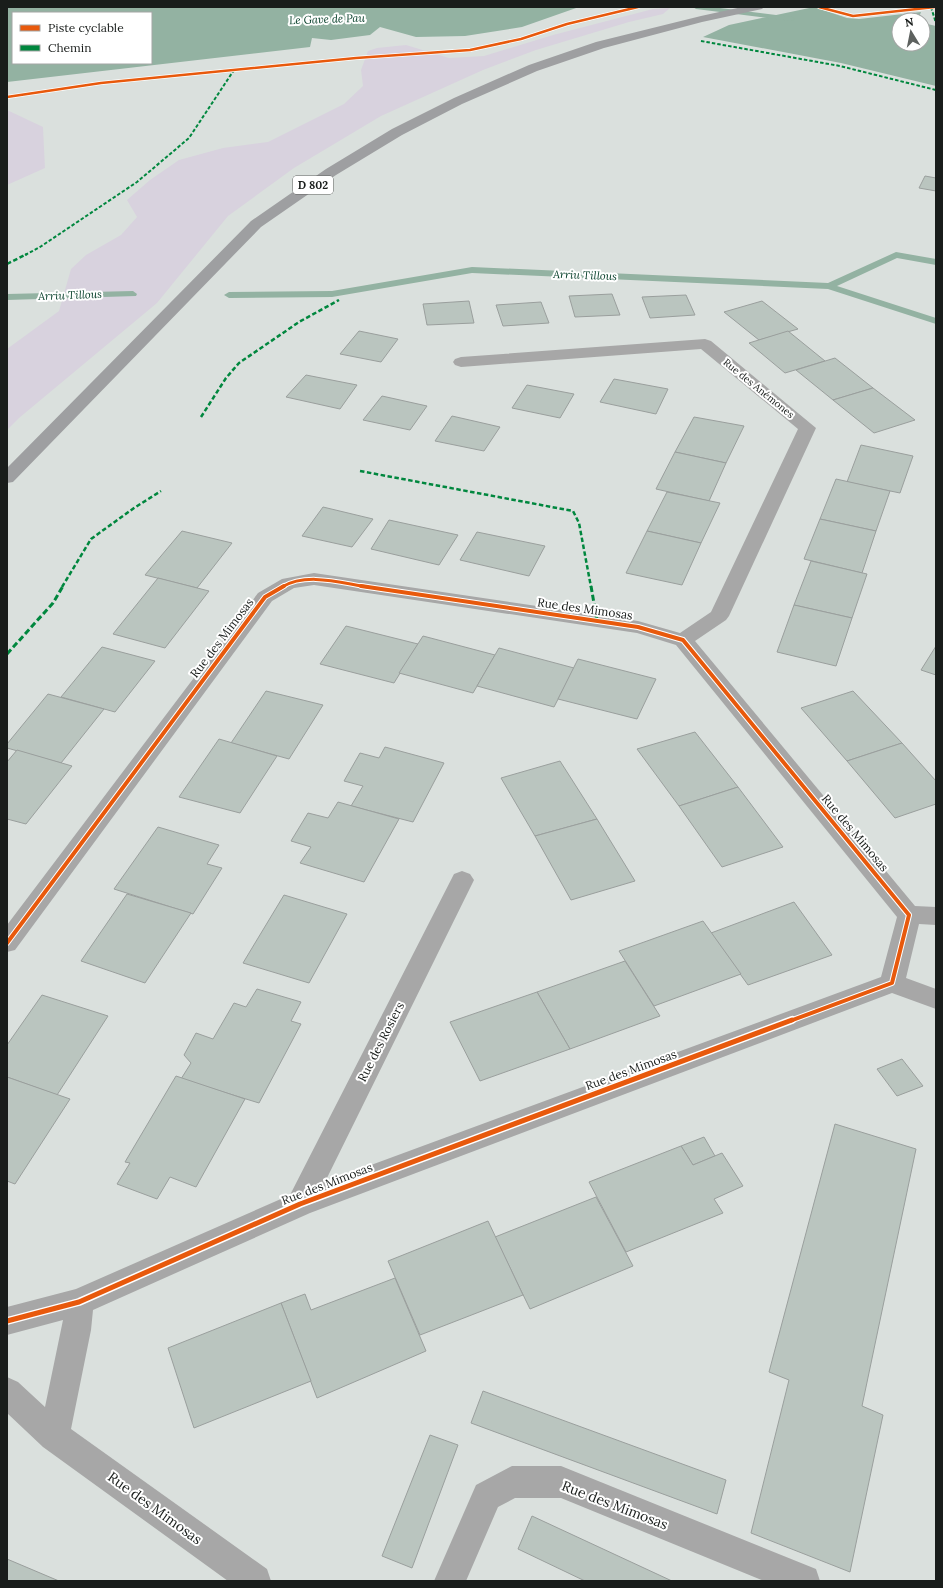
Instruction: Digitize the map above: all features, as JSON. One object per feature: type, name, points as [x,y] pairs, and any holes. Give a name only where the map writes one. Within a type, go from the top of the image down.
[{"type":"main road","name":"D 802","points":[[7,478],[256,224],[331,172],[397,132],[458,101],[533,68],[600,46],[701,19],[758,7]]},
{"type":"street","name":"Rue des Anémones","points":[[462,362],[705,344],[807,428],[719,616],[683,640]]},
{"type":"street","name":"Rue des Mimosas","points":[[7,943],[265,597],[289,583],[314,579],[638,627],[683,640],[910,915]]},
{"type":"street","name":"Rue des Rosiers","points":[[300,1204],[462,880]]},
{"type":"street","points":[[936,916],[910,915],[892,983],[936,999]]},
{"type":"street","name":"Rue des Mimosas","points":[[7,1321],[79,1302],[300,1204],[892,983]]},
{"type":"street","points":[[54,1436],[76,1330],[79,1302]]},
{"type":"street","name":"Rue des Mimosas","points":[[7,1392],[54,1436],[255,1581]]},
{"type":"street","name":"Rue des Mimosas","points":[[450,1581],[487,1496],[512,1482],[561,1482],[804,1581]]},
{"type":"shaded area","points":[[670,8],[663,14],[629,22],[536,50],[483,70],[381,116],[294,168],[228,216],[157,303],[19,418],[7,430],[7,349],[59,311],[71,269],[86,255],[121,235],[137,217],[127,200],[150,180],[179,160],[223,148],[268,142],[344,104],[363,86],[361,70],[368,51],[377,48],[406,45],[449,58],[484,56],[553,35],[653,9]]},
{"type":"shaded area","points":[[7,110],[43,127],[45,168],[7,185]]},
{"type":"water","name":"Le Gave de Pau","points":[[7,7],[579,7],[522,27],[465,36],[416,37],[380,27],[370,35],[331,40],[312,38],[310,47],[7,82]]},
{"type":"water","points":[[814,7],[847,18],[859,19],[891,15],[891,52],[931,52],[931,25],[936,26],[936,86],[841,63],[703,37],[729,25]]},
{"type":"building","points":[[925,176],[936,178],[936,191],[919,188]]},
{"type":"building","points":[[612,294],[620,315],[575,317],[569,296]]},
{"type":"building","points":[[686,295],[695,315],[650,318],[642,297]]},
{"type":"building","points":[[469,301],[474,323],[427,325],[423,304]]},
{"type":"building","points":[[762,301],[798,329],[759,340],[724,312]]},
{"type":"building","points":[[541,302],[549,323],[503,326],[496,305]]},
{"type":"building","points":[[359,331],[398,339],[381,362],[340,354]]},
{"type":"building","points":[[788,331],[825,361],[785,373],[749,343]]},
{"type":"building","points":[[835,358],[873,388],[833,400],[796,370]]},
{"type":"building","points":[[306,375],[357,385],[340,409],[286,397]]},
{"type":"building","points":[[614,379],[668,389],[656,414],[600,402]]},
{"type":"building","points":[[527,385],[574,394],[560,418],[512,408]]},
{"type":"building","points":[[873,388],[915,420],[874,433],[833,400]]},
{"type":"building","points":[[382,396],[427,406],[410,430],[363,420]]},
{"type":"building","points":[[452,416],[500,427],[484,451],[435,441]]},
{"type":"building","points":[[694,417],[744,426],[726,463],[675,452]]},
{"type":"building","points":[[861,445],[913,456],[900,493],[847,482]]},
{"type":"building","points":[[675,452],[726,463],[709,501],[656,489]]},
{"type":"building","points":[[836,479],[890,491],[876,531],[820,519]]},
{"type":"building","points":[[667,492],[720,503],[701,543],[647,531]]},
{"type":"building","points":[[323,507],[373,519],[352,547],[302,536]]},
{"type":"building","points":[[820,519],[876,531],[862,573],[804,559]]},
{"type":"building","points":[[389,520],[458,535],[439,565],[371,549]]},
{"type":"building","points":[[182,531],[232,543],[197,588],[145,575]]},
{"type":"building","points":[[647,531],[701,543],[682,585],[626,573]]},
{"type":"building","points":[[477,532],[545,546],[529,576],[460,560]]},
{"type":"building","points":[[811,561],[867,574],[852,618],[794,605]]},
{"type":"building","points":[[158,578],[209,591],[165,648],[113,634]]},
{"type":"building","points":[[794,605],[852,618],[836,666],[777,652]]},
{"type":"building","points":[[346,626],[418,644],[394,683],[320,664]]},
{"type":"building","points":[[423,636],[495,655],[473,693],[399,673]]},
{"type":"building","points":[[936,646],[936,675],[921,670]]},
{"type":"building","points":[[102,647],[155,661],[115,712],[61,697]]},
{"type":"building","points":[[499,648],[574,668],[554,707],[477,686]]},
{"type":"building","points":[[578,659],[656,679],[637,719],[558,699]]},
{"type":"building","points":[[266,691],[323,705],[289,759],[231,743]]},
{"type":"building","points":[[853,691],[902,743],[847,761],[801,708]]},
{"type":"building","points":[[48,694],[104,709],[61,763],[7,748],[7,744]]},
{"type":"building","points":[[695,732],[738,787],[679,806],[637,749]]},
{"type":"building","points":[[219,739],[277,756],[240,813],[179,797]]},
{"type":"building","points":[[902,743],[936,781],[936,804],[895,818],[847,761]]},
{"type":"building","points":[[385,747],[444,763],[413,822],[351,806],[363,786],[344,781],[360,753],[379,758]]},
{"type":"building","points":[[17,750],[72,766],[26,824],[7,819],[7,762]]},
{"type":"building","points":[[560,761],[597,819],[535,836],[501,778]]},
{"type":"building","points":[[738,787],[783,847],[722,867],[679,806]]},
{"type":"building","points":[[338,802],[399,819],[364,882],[300,863],[311,847],[291,841],[308,813],[328,818]]},
{"type":"building","points":[[597,819],[635,881],[571,900],[535,836]]},
{"type":"building","points":[[158,827],[219,845],[207,864],[222,868],[193,914],[114,889]]},
{"type":"building","points":[[127,894],[191,913],[145,983],[81,961]]},
{"type":"building","points":[[284,895],[347,914],[309,983],[243,963]]},
{"type":"building","points":[[794,902],[832,955],[748,985],[711,933]]},
{"type":"building","points":[[703,921],[741,974],[654,1006],[619,951]]},
{"type":"building","points":[[625,961],[660,1016],[570,1049],[537,992]]},
{"type":"building","points":[[257,989],[301,1002],[291,1021],[301,1024],[259,1103],[181,1079],[191,1063],[184,1055],[196,1033],[213,1039],[234,1003],[246,1007]]},
{"type":"building","points":[[537,992],[570,1049],[480,1081],[450,1022]]},
{"type":"building","points":[[42,995],[108,1016],[57,1095],[7,1077],[7,1045]]},
{"type":"building","points":[[902,1059],[923,1086],[897,1096],[877,1069]]},
{"type":"building","points":[[176,1076],[245,1099],[196,1187],[170,1177],[157,1199],[117,1184],[130,1163],[125,1162]]},
{"type":"building","points":[[7,1077],[70,1099],[15,1184],[7,1181]]},
{"type":"building","points":[[835,1124],[916,1149],[862,1406],[883,1415],[850,1572],[751,1533],[789,1380],[769,1372]]},
{"type":"building","points":[[704,1137],[715,1156],[693,1165],[681,1146]]},
{"type":"building","points":[[681,1146],[693,1165],[722,1153],[743,1186],[714,1199],[723,1213],[626,1252],[589,1182]]},
{"type":"building","points":[[596,1197],[633,1266],[530,1309],[495,1237]]},
{"type":"building","points":[[488,1221],[523,1295],[420,1335],[388,1261]]},
{"type":"building","points":[[395,1278],[426,1351],[317,1398],[281,1303],[305,1294],[311,1310]]},
{"type":"building","points":[[281,1303],[311,1381],[194,1428],[168,1348]]},
{"type":"building","points":[[483,1391],[726,1480],[717,1514],[471,1423]]},
{"type":"building","points":[[430,1435],[458,1445],[412,1568],[382,1556]]},
{"type":"building","points":[[532,1516],[672,1581],[585,1581],[518,1549]]},
{"type":"building","points":[[7,1559],[59,1581],[7,1581]]},
{"type":"waterway","points":[[696,7],[792,19]]},
{"type":"waterway","points":[[829,286],[896,255],[936,262]]},
{"type":"waterway","name":"Arriu Tillous","points":[[229,295],[332,294],[472,270],[829,286]]},
{"type":"waterway","name":"Arriu Tillous","points":[[829,286],[936,321]]},
{"type":"waterway","name":"Arriu Tillous","points":[[7,297],[133,294]]},
{"type":"marked path","points":[[931,7],[936,23]]},
{"type":"marked path","points":[[701,41],[840,66],[936,90]]},
{"type":"marked path","points":[[7,264],[40,247],[137,182],[189,138],[234,70]]},
{"type":"marked path","points":[[201,417],[226,378],[239,363],[299,322],[339,300]]},
{"type":"marked path","points":[[360,471],[573,511],[579,523],[597,621]]},
{"type":"marked path","points":[[7,654],[53,603],[91,539],[134,508],[161,491]]},
{"type":"cycle path","points":[[7,97],[101,83],[356,58],[470,50],[521,39],[567,24],[638,7]]},
{"type":"cycle path","points":[[819,7],[853,16],[935,7]]},
{"type":"cycle path","points":[[7,943],[265,597],[289,583],[314,579],[638,627],[683,640],[909,915],[892,983],[300,1204],[79,1302],[7,1321]]}]
